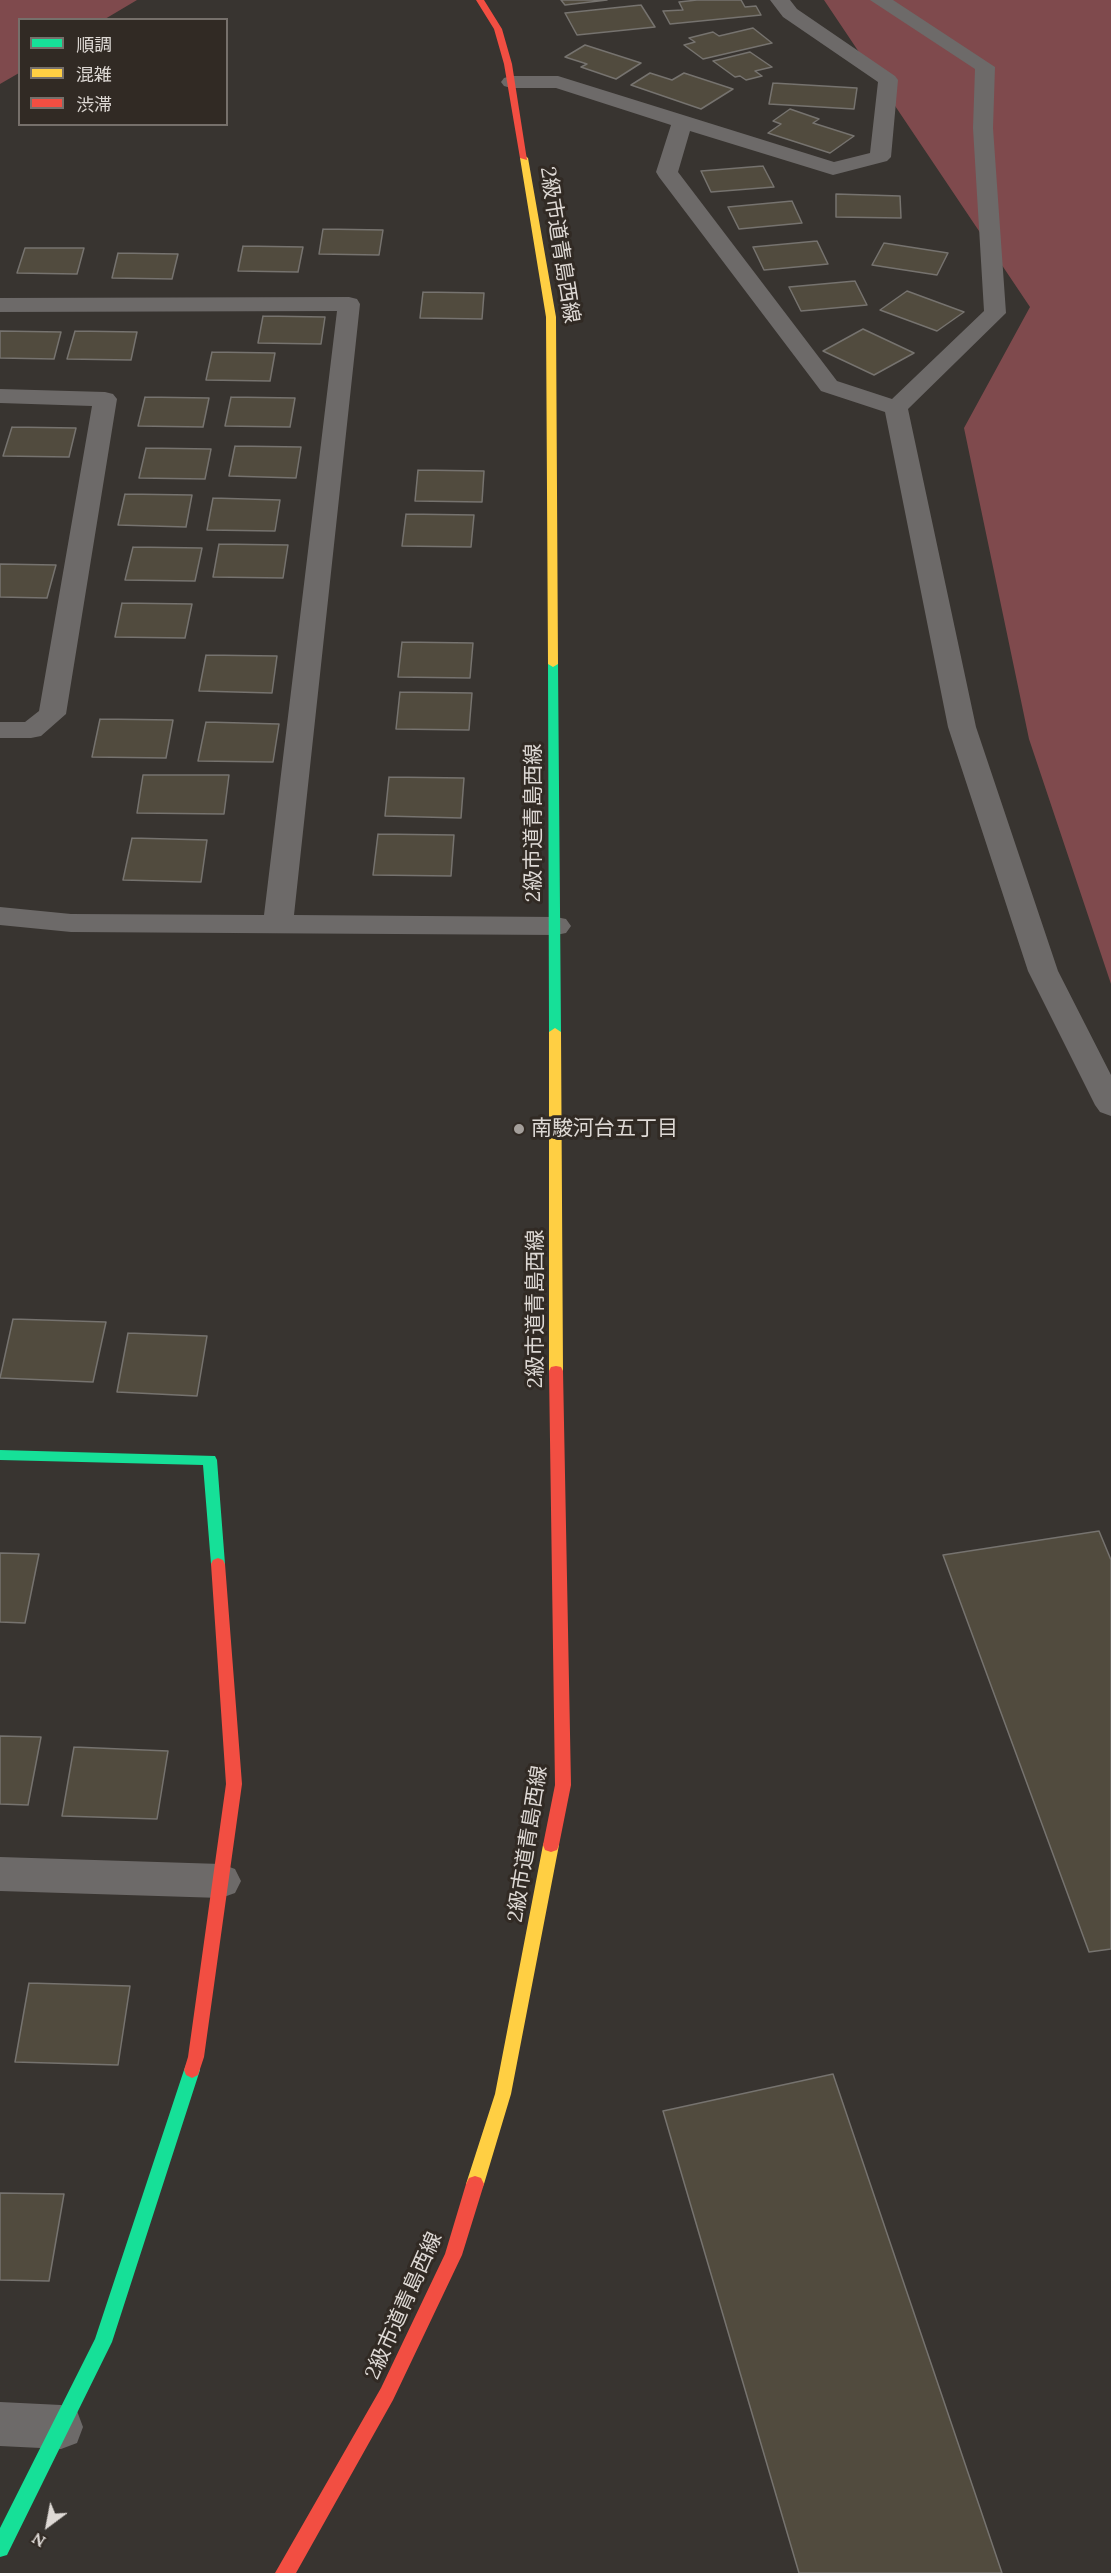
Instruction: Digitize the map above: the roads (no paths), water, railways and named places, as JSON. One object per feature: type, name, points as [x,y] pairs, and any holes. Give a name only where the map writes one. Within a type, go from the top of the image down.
[{"type":"street","name":"2級市道青島西線","points":[[285,2573],[387,2394],[453,2255],[503,2094],[563,1785],[557,1469],[556,926],[551,317],[511,82],[498,29],[480,0]]},
{"type":"street","points":[[511,82],[558,82],[833,169],[880,157],[888,80],[790,13],[780,0]]},
{"type":"street","points":[[880,0],[985,67],[982,128],[995,313],[896,408]]},
{"type":"street","points":[[682,123],[667,172],[829,386],[896,408]]},
{"type":"street","points":[[0,305],[349,304],[278,924]]},
{"type":"street","points":[[0,396],[105,399],[52,714],[31,730],[0,730]]},
{"type":"street","points":[[896,408],[962,727],[1043,971],[1111,1105]]},
{"type":"street","points":[[0,916],[71,923],[556,926]]},
{"type":"street","points":[[0,1455],[210,1460],[234,1784],[196,2057],[103,2342],[0,2548]]},
{"type":"street","points":[[0,1874],[220,1881]]},
{"type":"street","points":[[0,2424],[61,2427]]},
{"type":"place","name":"南駿河台五丁目","points":[[519,1129]]}]
